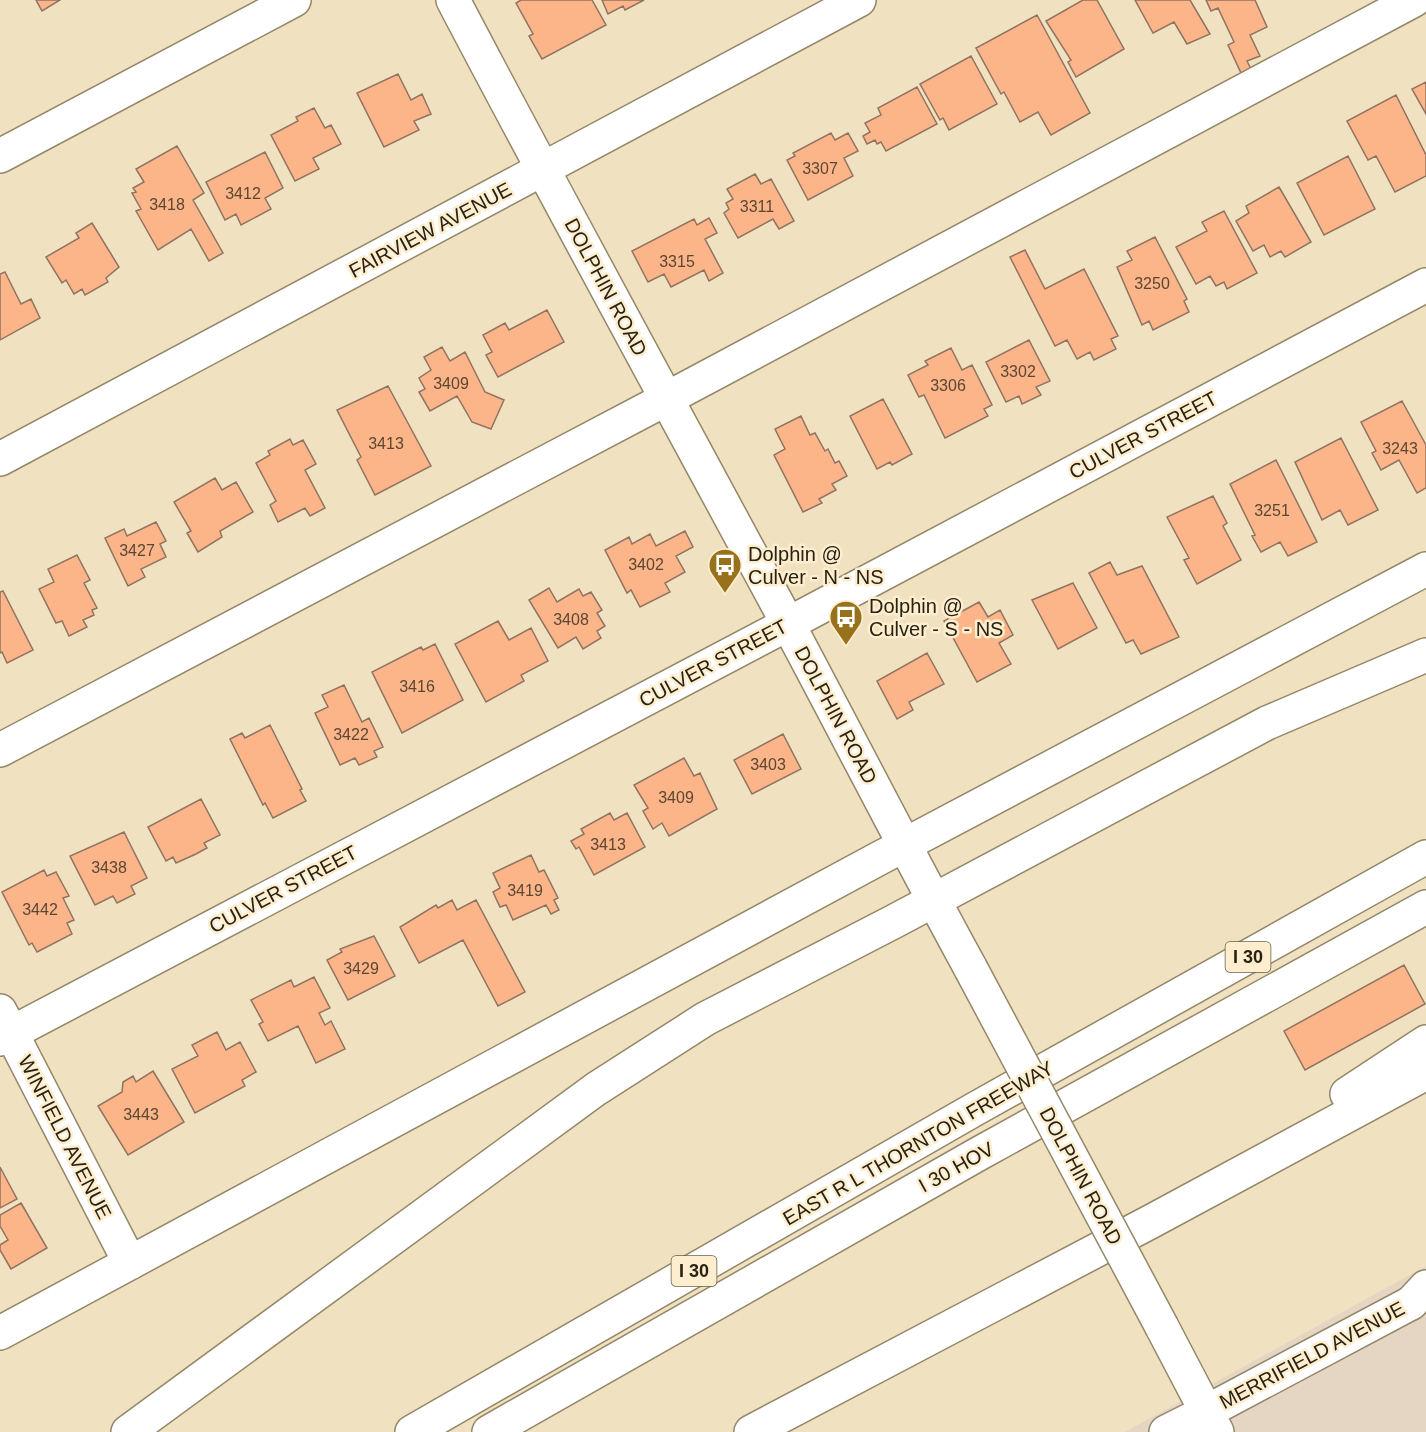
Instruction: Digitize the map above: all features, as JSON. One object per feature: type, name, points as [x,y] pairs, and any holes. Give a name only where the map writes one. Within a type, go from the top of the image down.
[{"type":"main road","points":[[0,156],[294,0]]},
{"type":"main road","name":"DOLPHIN ROAD","points":[[453,0],[1212,1422]]},
{"type":"main road","name":"FAIRVIEW AVENUE","points":[[0,459],[859,0]]},
{"type":"main road","points":[[0,750],[666,399],[1414,0]]},
{"type":"main road","name":"CULVER STREET","points":[[4,1028],[788,624],[1426,285]]},
{"type":"main road","points":[[0,1333],[905,845],[1426,568]]},
{"type":"main road","points":[[128,1432],[596,1089],[705,1018],[893,922],[1267,723],[1426,655]]},
{"type":"main road","name":"EAST R L THORNTON FREEWAY","points":[[412,1432],[975,1109],[1426,856]]},
{"type":"main road","name":"I 30 HOV","points":[[489,1432],[970,1159],[1426,907]]},
{"type":"main road","name":"WINFIELD AVENUE","points":[[4,1028],[130,1263]]},
{"type":"main road","points":[[1152,1221],[1426,1042]]},
{"type":"main road","points":[[751,1432],[1152,1221],[1426,1073]]},
{"type":"main road","name":"MERRIFIELD AVENUE","points":[[1166,1432],[1212,1422],[1421,1295]]},
{"type":"shaded area","points":[[1426,1266],[1426,1432],[1125,1432]]},
{"type":"building","points":[[36,0],[60,0],[42,11]]},
{"type":"building","points":[[521,0],[592,0],[606,25],[542,59],[529,36],[533,34],[516,3]]},
{"type":"building","points":[[602,0],[644,0],[625,10],[623,6],[608,14]]},
{"type":"building","points":[[1083,0],[1097,0],[1124,49],[1076,77],[1068,62],[1071,60],[1046,21]]},
{"type":"building","points":[[1135,0],[1190,0],[1210,34],[1187,44],[1174,22],[1153,33]]},
{"type":"building","points":[[1206,0],[1255,0],[1267,27],[1250,35],[1260,56],[1247,61],[1251,69],[1241,73],[1228,45],[1234,42],[1218,8],[1211,11]]},
{"type":"building","points":[[1037,15],[1090,113],[1051,135],[1038,112],[1020,122],[1004,92],[1001,94],[976,48]]},
{"type":"building","points":[[971,56],[997,104],[949,130],[943,118],[940,120],[920,84]]},
{"type":"building","points":[[398,74],[411,100],[422,94],[431,114],[414,121],[419,130],[384,147],[357,93]]},
{"type":"building","points":[[1426,82],[1426,114],[1412,89]]},
{"type":"building","points":[[917,87],[937,124],[886,151],[881,142],[877,144],[875,140],[867,144],[863,136],[870,132],[865,123],[881,115],[878,108]]},
{"type":"building","points":[[1396,95],[1426,155],[1426,176],[1395,192],[1376,156],[1368,160],[1347,121]]},
{"type":"building","points":[[314,108],[325,128],[331,125],[341,144],[313,158],[319,169],[295,181],[271,135],[298,121],[296,117]]},
{"type":"building","points":[[831,133],[835,140],[848,133],[858,151],[844,158],[853,176],[808,200],[787,160],[795,156],[793,153]]},
{"type":"building","points":[[177,146],[204,193],[193,200],[223,253],[209,261],[191,229],[158,250],[136,211],[141,209],[132,193],[136,192],[133,188],[144,182],[136,169]]},
{"type":"building","points":[[265,152],[283,188],[265,198],[271,209],[241,225],[236,214],[225,220],[206,182]]},
{"type":"building","points":[[1348,156],[1375,209],[1324,235],[1297,183]]},
{"type":"building","points":[[755,174],[761,184],[771,179],[794,221],[779,229],[773,219],[738,238],[724,213],[729,209],[726,203],[733,199],[727,189]]},
{"type":"building","points":[[1279,187],[1311,242],[1285,257],[1281,251],[1270,257],[1264,245],[1253,251],[1236,221],[1249,213],[1246,206]]},
{"type":"building","points":[[1224,211],[1257,273],[1227,289],[1224,282],[1216,286],[1210,276],[1196,284],[1176,247],[1207,231],[1202,222]]},
{"type":"building","points":[[709,218],[717,233],[705,239],[723,273],[709,281],[704,270],[671,287],[664,274],[648,282],[632,251],[694,219],[697,225]]},
{"type":"building","points":[[92,223],[119,267],[106,278],[108,282],[85,295],[82,289],[74,294],[66,280],[62,283],[46,257],[79,238],[76,233]]},
{"type":"building","points":[[1155,237],[1187,299],[1184,301],[1189,312],[1153,330],[1149,321],[1142,325],[1117,267],[1132,260],[1127,251]]},
{"type":"building","points":[[1025,250],[1045,289],[1084,269],[1118,336],[1111,339],[1116,349],[1094,360],[1090,352],[1077,359],[1067,340],[1055,346],[1010,257]]},
{"type":"building","points":[[5,272],[21,304],[31,299],[40,318],[0,340],[0,274]]},
{"type":"building","points":[[547,310],[564,342],[498,377],[486,355],[492,352],[483,335],[505,323],[509,330]]},
{"type":"building","points":[[1029,340],[1050,381],[1036,387],[1041,395],[1022,404],[1019,396],[1006,402],[986,362]]},
{"type":"building","points":[[442,347],[450,361],[465,352],[485,392],[504,400],[491,429],[472,422],[457,396],[430,411],[419,392],[425,389],[419,378],[431,370],[424,357]]},
{"type":"building","points":[[951,348],[962,370],[972,365],[992,405],[984,409],[988,416],[945,438],[924,395],[919,397],[908,375],[928,365],[925,361]]},
{"type":"building","points":[[388,386],[431,466],[375,495],[357,460],[361,457],[337,410]]},
{"type":"building","points":[[883,399],[912,454],[892,465],[890,462],[877,469],[850,416]]},
{"type":"building","points":[[1402,401],[1426,445],[1426,488],[1417,493],[1399,460],[1381,470],[1372,453],[1376,451],[1361,422]]},
{"type":"building","points":[[801,416],[810,435],[815,433],[825,451],[828,449],[835,463],[839,461],[847,476],[832,484],[836,490],[819,499],[822,503],[803,512],[774,455],[785,449],[775,429]]},
{"type":"building","points":[[1341,438],[1378,510],[1348,525],[1340,510],[1322,520],[1295,462]]},
{"type":"building","points":[[290,439],[293,445],[303,440],[316,464],[305,470],[325,508],[310,516],[305,508],[278,522],[270,505],[276,501],[256,463],[270,455],[268,451]]},
{"type":"building","points":[[1276,460],[1317,542],[1288,556],[1280,542],[1261,552],[1230,484]]},
{"type":"building","points":[[215,478],[222,490],[236,482],[253,512],[220,531],[222,537],[198,552],[187,533],[191,531],[174,502]]},
{"type":"building","points":[[1213,496],[1227,523],[1223,526],[1241,560],[1197,584],[1184,560],[1189,558],[1167,517]]},
{"type":"building","points":[[156,522],[166,541],[160,544],[166,557],[141,569],[145,577],[128,586],[105,538],[124,529],[127,536]]},
{"type":"building","points":[[685,531],[693,547],[676,556],[685,572],[665,583],[670,592],[640,607],[631,590],[627,593],[605,550],[629,537],[632,544],[650,534],[656,546]]},
{"type":"building","points":[[77,555],[90,580],[84,583],[97,608],[92,610],[94,615],[83,620],[87,627],[69,636],[62,621],[56,623],[39,589],[54,582],[48,569]]},
{"type":"building","points":[[1110,562],[1117,575],[1142,566],[1179,637],[1141,654],[1133,640],[1126,643],[1089,573]]},
{"type":"building","points":[[1073,583],[1097,628],[1058,649],[1032,600]]},
{"type":"building","points":[[549,588],[557,602],[579,589],[583,596],[591,592],[602,610],[597,613],[605,626],[597,631],[601,638],[583,649],[576,637],[558,648],[529,600]]},
{"type":"building","points":[[3,591],[33,650],[7,663],[2,652],[0,653],[0,592]]},
{"type":"building","points":[[979,602],[988,617],[1000,610],[1013,635],[999,643],[1011,664],[977,682],[944,621]]},
{"type":"building","points":[[498,621],[509,640],[531,628],[548,661],[521,675],[524,681],[486,702],[455,644]]},
{"type":"building","points":[[435,644],[463,700],[402,733],[372,672],[421,647],[423,650]]},
{"type":"building","points":[[927,653],[944,684],[909,702],[913,710],[897,719],[877,681]]},
{"type":"building","points":[[344,685],[362,722],[369,718],[383,747],[374,751],[377,757],[359,765],[355,758],[340,765],[315,713],[328,707],[322,695]]},
{"type":"building","points":[[270,725],[306,801],[273,818],[265,803],[263,805],[230,739],[242,733],[245,738]]},
{"type":"building","points":[[783,734],[801,769],[752,794],[734,760]]},
{"type":"building","points":[[684,758],[694,776],[700,773],[717,809],[669,836],[662,823],[653,829],[643,811],[648,808],[634,785]]},
{"type":"building","points":[[201,799],[220,835],[204,843],[207,848],[196,854],[176,863],[173,857],[166,861],[148,827]]},
{"type":"building","points":[[610,813],[614,820],[627,813],[645,847],[594,875],[579,847],[576,849],[571,841],[584,834],[581,829]]},
{"type":"building","points":[[124,832],[147,878],[131,886],[135,894],[117,903],[113,896],[95,905],[70,856]]},
{"type":"building","points":[[531,855],[539,872],[544,870],[558,898],[554,900],[559,910],[551,914],[546,905],[513,920],[506,905],[500,907],[493,892],[500,888],[493,873]]},
{"type":"building","points":[[44,870],[47,876],[56,872],[69,896],[63,898],[74,920],[67,923],[72,934],[37,952],[32,943],[29,945],[2,892]]},
{"type":"building","points":[[452,900],[457,910],[476,900],[525,992],[498,1006],[463,940],[419,963],[400,927],[436,905],[438,908]]},
{"type":"building","points":[[374,936],[395,976],[348,1000],[327,960],[342,952],[340,949]]},
{"type":"building","points":[[1404,965],[1425,1004],[1305,1070],[1284,1031]]},
{"type":"building","points":[[314,977],[330,1008],[319,1013],[325,1025],[331,1021],[345,1049],[316,1063],[298,1026],[268,1041],[259,1024],[263,1022],[251,1000],[291,980],[294,987]]},
{"type":"building","points":[[217,1032],[226,1050],[240,1042],[256,1072],[242,1080],[245,1086],[195,1113],[172,1069],[198,1056],[192,1045]]},
{"type":"building","points":[[153,1071],[184,1122],[128,1155],[98,1106],[122,1092],[123,1082],[133,1076],[136,1082]]},
{"type":"building","points":[[0,1167],[17,1199],[0,1208]]},
{"type":"building","points":[[21,1203],[47,1248],[11,1269],[0,1250],[0,1245],[8,1240],[0,1226],[0,1215]]},
{"type":"place","name":"Dolphin @ Culver - N - NS","points":[[725,594]]},
{"type":"place","name":"Dolphin @ Culver - S - NS","points":[[846,646]]}]
